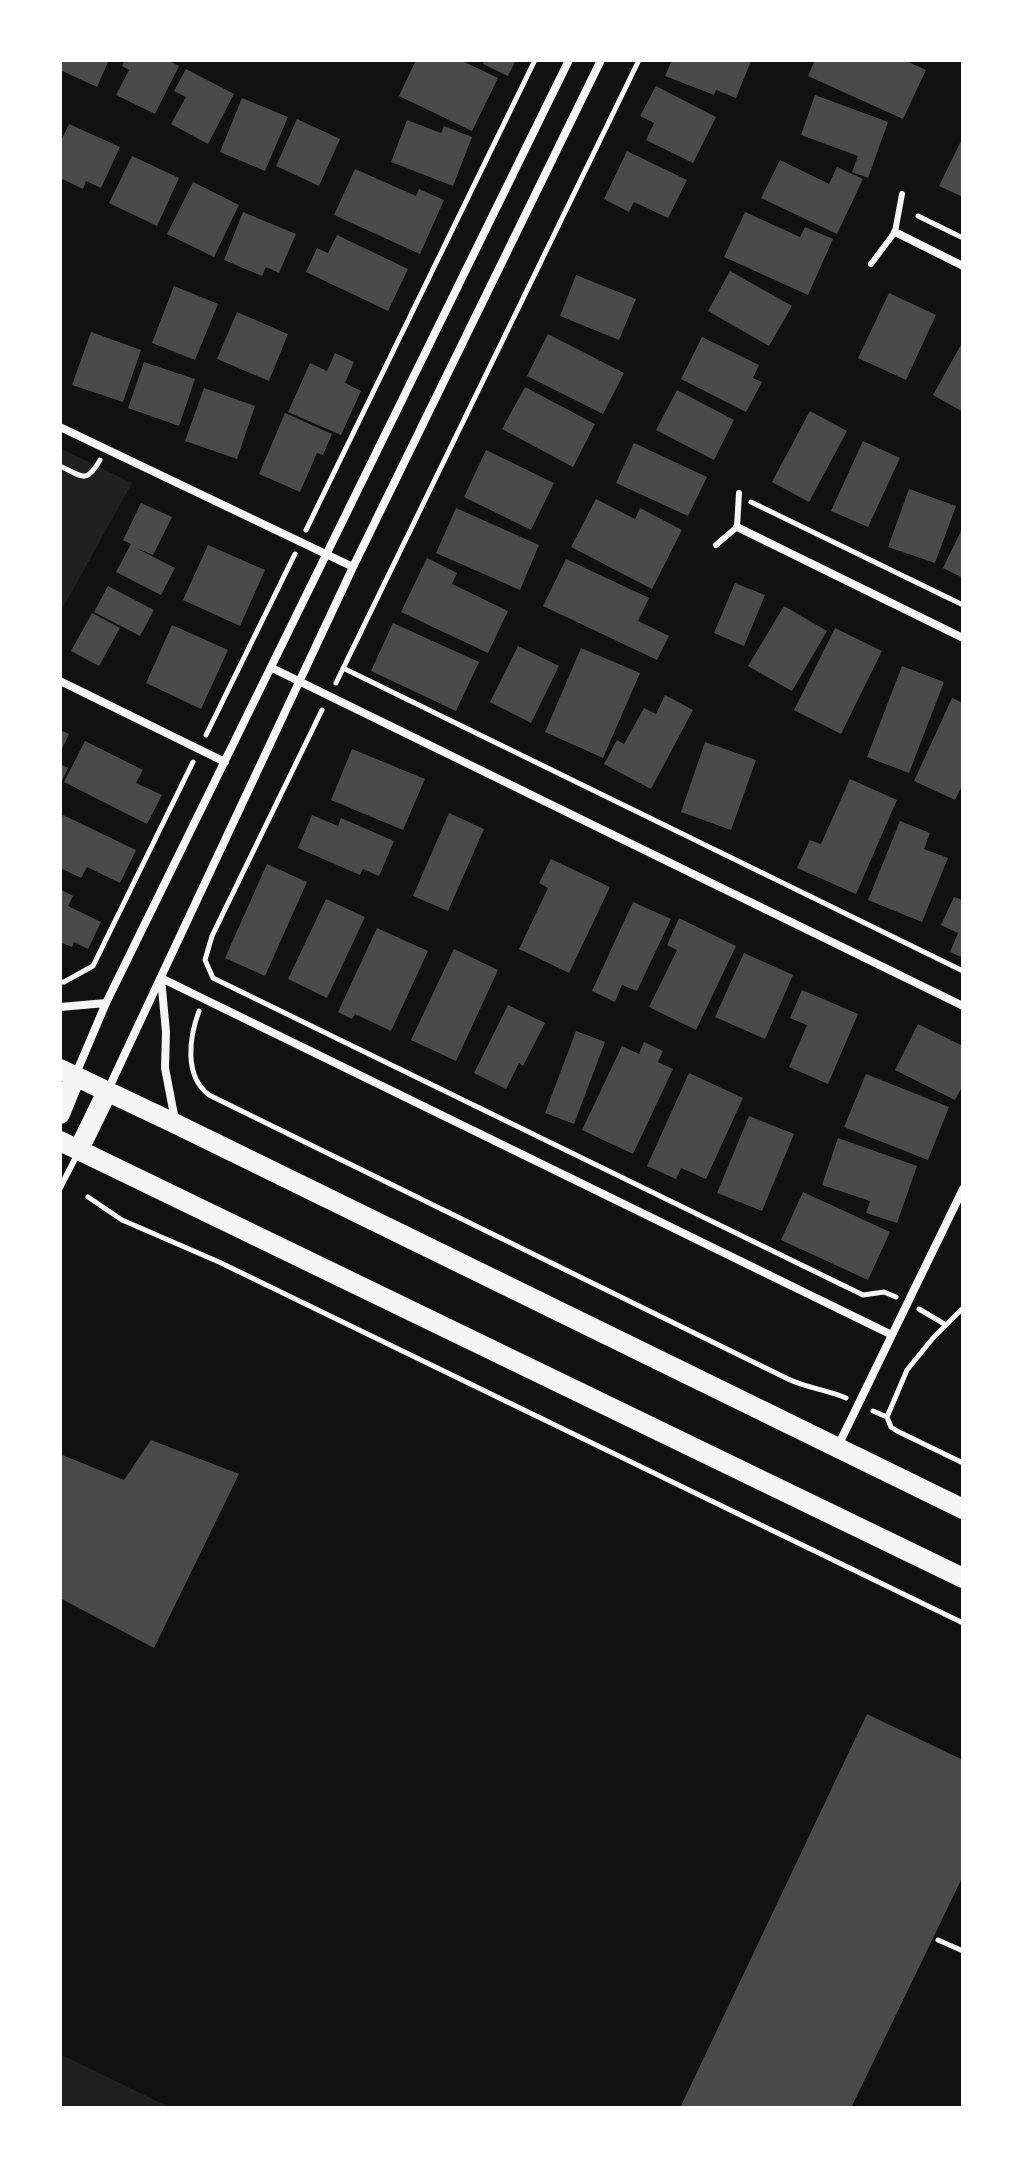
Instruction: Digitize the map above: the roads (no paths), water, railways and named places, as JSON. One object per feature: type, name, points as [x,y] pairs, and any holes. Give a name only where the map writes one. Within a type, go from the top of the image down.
[{"type":"highway","points":[[60,1114],[68,1073],[963,1509]]},
{"type":"highway","points":[[79,1149],[107,1092]]},
{"type":"highway","points":[[60,1141],[963,1578]]},
{"type":"street","points":[[68,1073],[106,1003],[272,668],[569,60]]},
{"type":"street","points":[[107,1092],[353,567],[601,60]]},
{"type":"street","points":[[895,232],[963,266]]},
{"type":"street","points":[[60,427],[353,567]]},
{"type":"street","points":[[737,527],[963,638]]},
{"type":"street","points":[[272,668],[963,1006]]},
{"type":"street","points":[[60,681],[225,762]]},
{"type":"street","points":[[161,978],[892,1335]]},
{"type":"street","points":[[161,978],[166,1032],[165,1068],[176,1124]]},
{"type":"street","points":[[60,1007],[106,1003]]},
{"type":"street","points":[[837,1447],[963,1189]]},
{"type":"lane","points":[[871,264],[895,232],[902,194]]},
{"type":"lane","points":[[716,545],[737,527],[739,496]]},
{"type":"lane","points":[[60,1188],[79,1149]]}]
